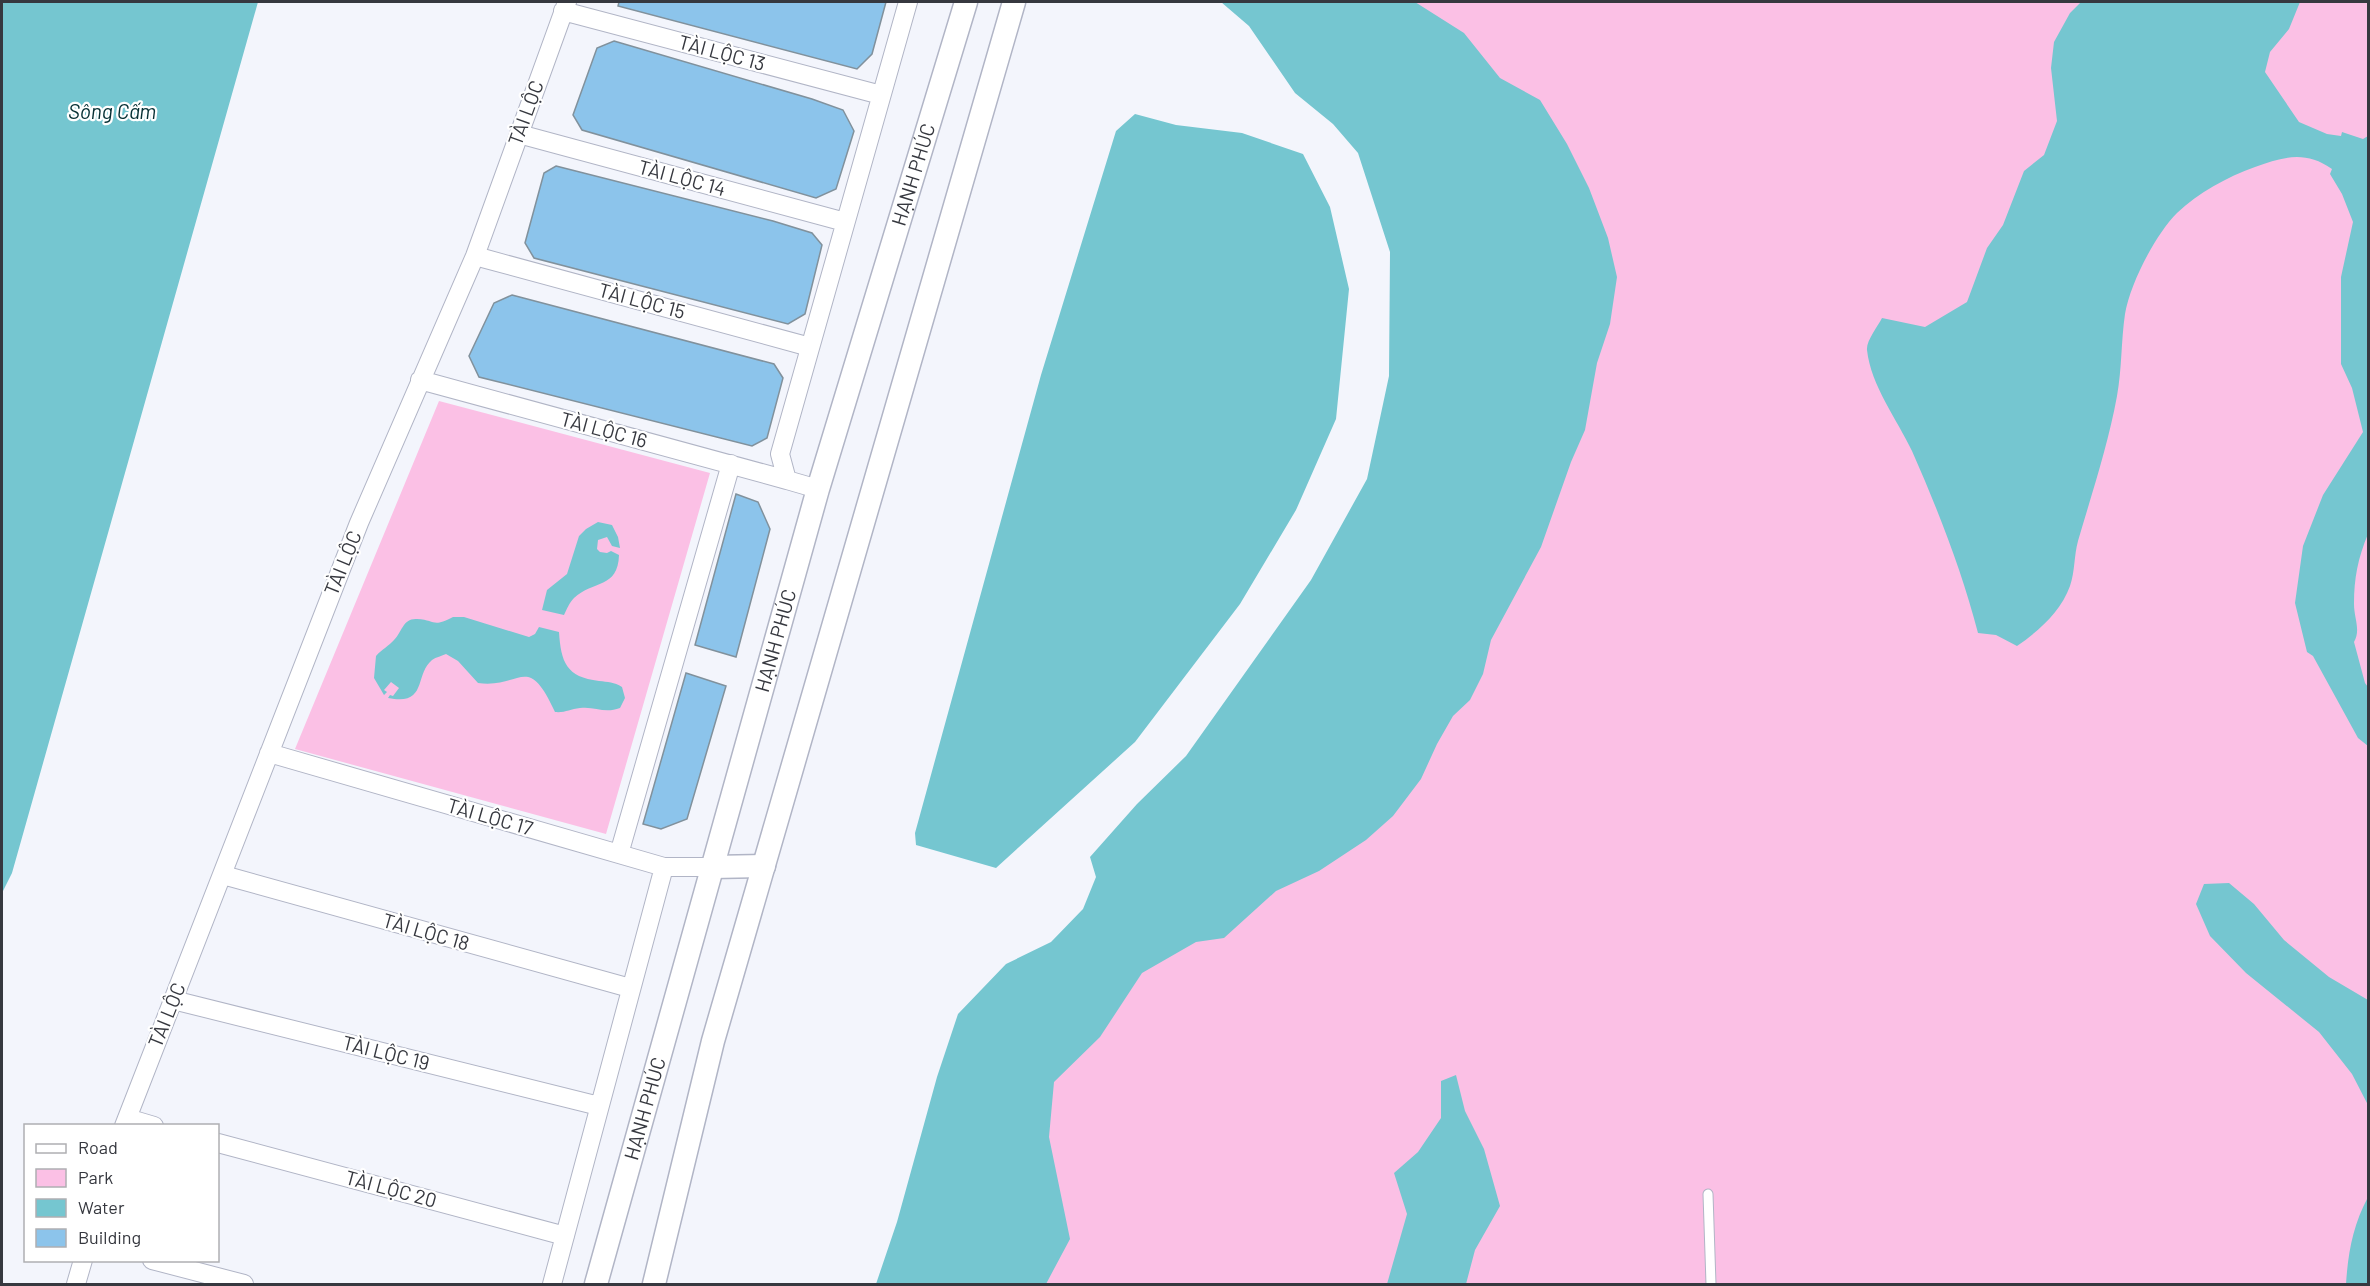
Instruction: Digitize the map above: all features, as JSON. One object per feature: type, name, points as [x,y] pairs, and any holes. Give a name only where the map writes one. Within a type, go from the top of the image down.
[{"type":"street","points":[[787,480],[780,454],[908,2]]},
{"type":"street","name":"HẠNH PHÚC","points":[[596,1284],[818,489],[966,2]]},
{"type":"street","points":[[654,1284],[713,1041],[1014,2]]},
{"type":"street","name":"TÀI LỘC 13","points":[[565,6],[881,95]]},
{"type":"street","name":"TÀI LỘC","points":[[125,1122],[359,523],[475,256],[565,6]]},
{"type":"street","name":"TÀI LỘC 14","points":[[519,134],[845,222]]},
{"type":"street","name":"TÀI LỘC 15","points":[[475,256],[810,347]]},
{"type":"street","name":"TÀI LỘC 16","points":[[420,380],[818,489]]},
{"type":"street","points":[[619,854],[731,464]]},
{"type":"street","name":"TÀI LỘC 17","points":[[269,753],[664,867],[712,867]]},
{"type":"street","points":[[712,867],[764,866]]},
{"type":"street","points":[[552,1284],[664,867]]},
{"type":"street","name":"TÀI LỘC 18","points":[[223,875],[630,988]]},
{"type":"street","name":"TÀI LỘC 19","points":[[173,1000],[599,1107]]},
{"type":"street","points":[[125,1122],[144,1124]]},
{"type":"street","name":"TÀI LỘC 20","points":[[219,1143],[565,1236]]},
{"type":"street","points":[[76,1284],[82,1262]]},
{"type":"street","points":[[160,1262],[244,1284]]},
{"type":"lane","points":[[1708,1194],[1711,1284]]},
{"type":"green space","points":[[1283,2],[2368,2],[2368,1284],[1005,1284],[1007,1033],[1162,906],[1470,299]]},
{"type":"green space","points":[[439,401],[710,473],[606,834],[295,749]]},
{"type":"water","name":"Sông Cấm","points":[[2,2],[258,2],[12,873],[2,893]]},
{"type":"water","points":[[1221,2],[1415,2],[1464,33],[1500,78],[1540,100],[1567,144],[1589,188],[1608,238],[1617,277],[1610,324],[1597,363],[1585,430],[1571,462],[1541,547],[1491,640],[1483,674],[1470,700],[1453,716],[1421,779],[1393,816],[1366,840],[1319,871],[1276,891],[1224,938],[1196,942],[1142,973],[1100,1037],[1054,1082],[1049,1137],[1070,1239],[1046,1284],[876,1284],[897,1222],[937,1077],[958,1014],[1006,964],[1051,942],[1083,909],[1096,877],[1090,857],[1137,804],[1186,756],[1311,580],[1367,479],[1389,376],[1390,252],[1358,153],[1333,124],[1295,93],[1249,26]]},
{"type":"water","points":[[2081,2],[2300,2],[2289,29],[2270,52],[2265,72],[2299,122],[2327,134],[2341,136],[2342,132],[2363,139],[2368,136],[2368,534],[2356,577],[2354,604],[2357,633],[2354,642],[2368,687],[2368,746],[2358,738],[2313,656],[2307,652],[2295,603],[2303,546],[2323,495],[2363,432],[2352,388],[2341,364],[2341,277],[2353,222],[2342,194],[2330,174],[2332,169],[2313,159],[2303,157],[2275,160],[2255,167],[2224,181],[2194,199],[2177,213],[2160,234],[2138,275],[2128,302],[2119,386],[2099,469],[2078,541],[2070,586],[2061,604],[2048,620],[2017,646],[1996,635],[1978,633],[1957,564],[1931,496],[1912,451],[1879,389],[1869,363],[1867,346],[1882,318],[1925,327],[1967,302],[1987,248],[2003,225],[2024,171],[2044,155],[2057,121],[2051,68],[2054,42],[2070,13]]},
{"type":"water","points":[[1135,114],[1176,125],[1242,133],[1303,154],[1330,207],[1349,289],[1336,419],[1296,510],[1240,604],[1135,742],[996,868],[916,845],[915,833],[1041,375],[1116,131]]},
{"type":"water","points":[[598,522],[612,525],[618,537],[620,548],[612,546],[607,537],[598,540],[597,549],[600,552],[611,551],[619,555],[618,566],[614,574],[609,579],[581,592],[569,604],[564,615],[542,610],[547,590],[567,574],[579,536]]},
{"type":"water","points":[[453,617],[464,617],[529,637],[535,634],[539,627],[559,632],[561,652],[567,666],[579,676],[614,683],[622,687],[625,698],[620,708],[609,710],[580,708],[555,712],[545,693],[530,678],[478,683],[458,661],[446,654],[434,659],[427,666],[418,688],[409,698],[388,698],[390,695],[393,696],[399,688],[391,682],[384,690],[387,692],[384,695],[374,678],[376,656],[397,637],[403,626],[412,619],[437,623]]},
{"type":"water","points":[[2229,883],[2254,904],[2284,940],[2329,977],[2368,1000],[2368,1105],[2352,1074],[2319,1032],[2246,973],[2210,936],[2196,904],[2204,884]]},
{"type":"water","points":[[1456,1075],[1465,1111],[1484,1149],[1500,1206],[1475,1250],[1466,1284],[1387,1284],[1407,1214],[1394,1173],[1418,1152],[1441,1118],[1441,1081]]},
{"type":"water","points":[[2368,1197],[2368,1284],[2346,1284],[2352,1239]]},
{"type":"building","points":[[619,2],[886,2],[872,54],[857,69],[618,6]]},
{"type":"building","points":[[614,41],[843,110],[854,131],[836,189],[816,198],[582,130],[573,115],[597,48]]},
{"type":"building","points":[[556,166],[812,233],[822,245],[805,314],[788,324],[534,258],[525,243],[544,173]]},
{"type":"building","points":[[512,295],[774,364],[783,378],[767,438],[752,446],[479,377],[469,356],[494,303]]},
{"type":"building","points":[[736,494],[758,502],[770,529],[736,657],[695,645]]},
{"type":"building","points":[[686,673],[726,686],[687,819],[661,829],[643,824]]}]
